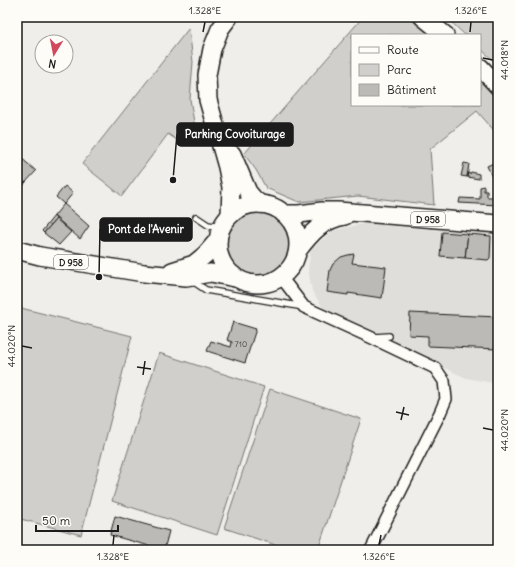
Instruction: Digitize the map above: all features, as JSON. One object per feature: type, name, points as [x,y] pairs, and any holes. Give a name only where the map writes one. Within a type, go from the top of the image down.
[{"type":"main road","points":[[223,227],[239,209],[249,205],[260,204],[273,207],[284,214],[291,221],[296,230],[298,250],[295,261],[290,270],[281,277],[270,283],[258,285],[246,283],[235,278],[228,272],[219,257],[218,249],[231,187],[227,167],[208,100],[207,75],[212,49],[220,29],[228,17]]},
{"type":"main road","points":[[241,17],[233,27],[220,53],[216,84],[221,114],[231,151],[248,192],[260,204]]},
{"type":"main road","points":[[423,17],[444,34]]},
{"type":"main road","points":[[481,68],[498,86]]},
{"type":"main road","name":"D 958","points":[[284,214],[333,211],[498,224]]},
{"type":"main road","name":"D 958","points":[[298,250],[314,230],[325,222],[337,217],[359,213]]},
{"type":"main road","name":"D 958","points":[[161,274],[194,264],[205,255],[223,227]]},
{"type":"main road","name":"D 958","points":[[17,250],[47,258],[144,273],[186,277],[211,274],[235,278]]},
{"type":"street","points":[[281,277],[304,307],[435,368],[444,381],[446,399],[440,413],[371,550]]},
{"type":"lane","points":[[196,217],[208,224],[223,227]]},
{"type":"lane","points":[[186,277],[206,290],[304,307]]},
{"type":"lane","points":[[370,337],[389,336]]},
{"type":"shaded area","points":[[367,223],[400,227],[498,234],[498,384],[466,378],[325,311],[312,291],[308,269],[311,249],[334,230]]},
{"type":"green space","points":[[363,17],[407,17],[432,34],[351,34],[351,106],[481,106],[481,80],[498,100],[498,135],[477,111],[430,149],[434,205],[358,196],[299,202],[266,188],[256,170],[244,154]]},
{"type":"green space","points":[[446,17],[493,17],[498,22],[498,65],[481,49],[481,34],[464,34]]},
{"type":"green space","points":[[189,28],[193,62],[190,99],[195,128],[184,145],[168,134],[122,196],[82,164]]},
{"type":"green space","points":[[257,212],[269,214],[280,221],[287,232],[289,244],[287,256],[280,267],[269,274],[257,276],[245,274],[234,267],[227,256],[225,244],[227,232],[234,221],[245,214]]},
{"type":"green space","points":[[17,307],[132,336],[81,535],[17,518]]},
{"type":"green space","points":[[159,353],[264,387],[217,535],[112,501]]},
{"type":"green space","points":[[270,389],[361,419],[318,550],[291,550],[224,528]]},
{"type":"building","points":[[19,156],[36,171],[25,183],[17,176],[17,158]]},
{"type":"building","points":[[498,161],[498,174],[492,177],[487,166]]},
{"type":"building","points":[[464,163],[469,164],[467,177],[461,176]]},
{"type":"building","points":[[471,172],[479,174],[479,179],[467,177],[468,173],[470,174]]},
{"type":"building","points":[[17,176],[25,183],[22,188],[17,184]]},
{"type":"building","points":[[65,186],[73,193],[64,204],[56,197]]},
{"type":"building","points":[[484,186],[484,191],[487,191],[487,197],[493,197],[494,192],[498,192],[498,205],[459,203],[460,198],[480,199],[480,187]]},
{"type":"building","points":[[64,204],[89,226],[80,239],[54,216]]},
{"type":"building","points":[[54,216],[56,219],[44,233],[42,231]]},
{"type":"building","points":[[56,219],[71,232],[59,245],[44,233]]},
{"type":"building","points":[[442,232],[468,234],[465,258],[440,256]]},
{"type":"building","points":[[468,234],[491,236],[490,258],[488,260],[465,258]]},
{"type":"building","points":[[354,254],[352,263],[386,267],[382,298],[348,293],[348,295],[327,292],[330,270],[333,264],[341,257]]},
{"type":"building","points":[[410,313],[498,317],[498,349],[428,346],[428,336],[409,335]]},
{"type":"building","points":[[233,322],[256,329],[245,363],[207,351],[211,341],[231,347],[232,342],[227,340]]},
{"type":"building","points":[[115,516],[169,531],[164,550],[110,535]]},
{"type":"place","name":"Parking Covoiturage","points":[[173,180]]},
{"type":"place","name":"Pont de l'Avenir","points":[[99,277]]}]
